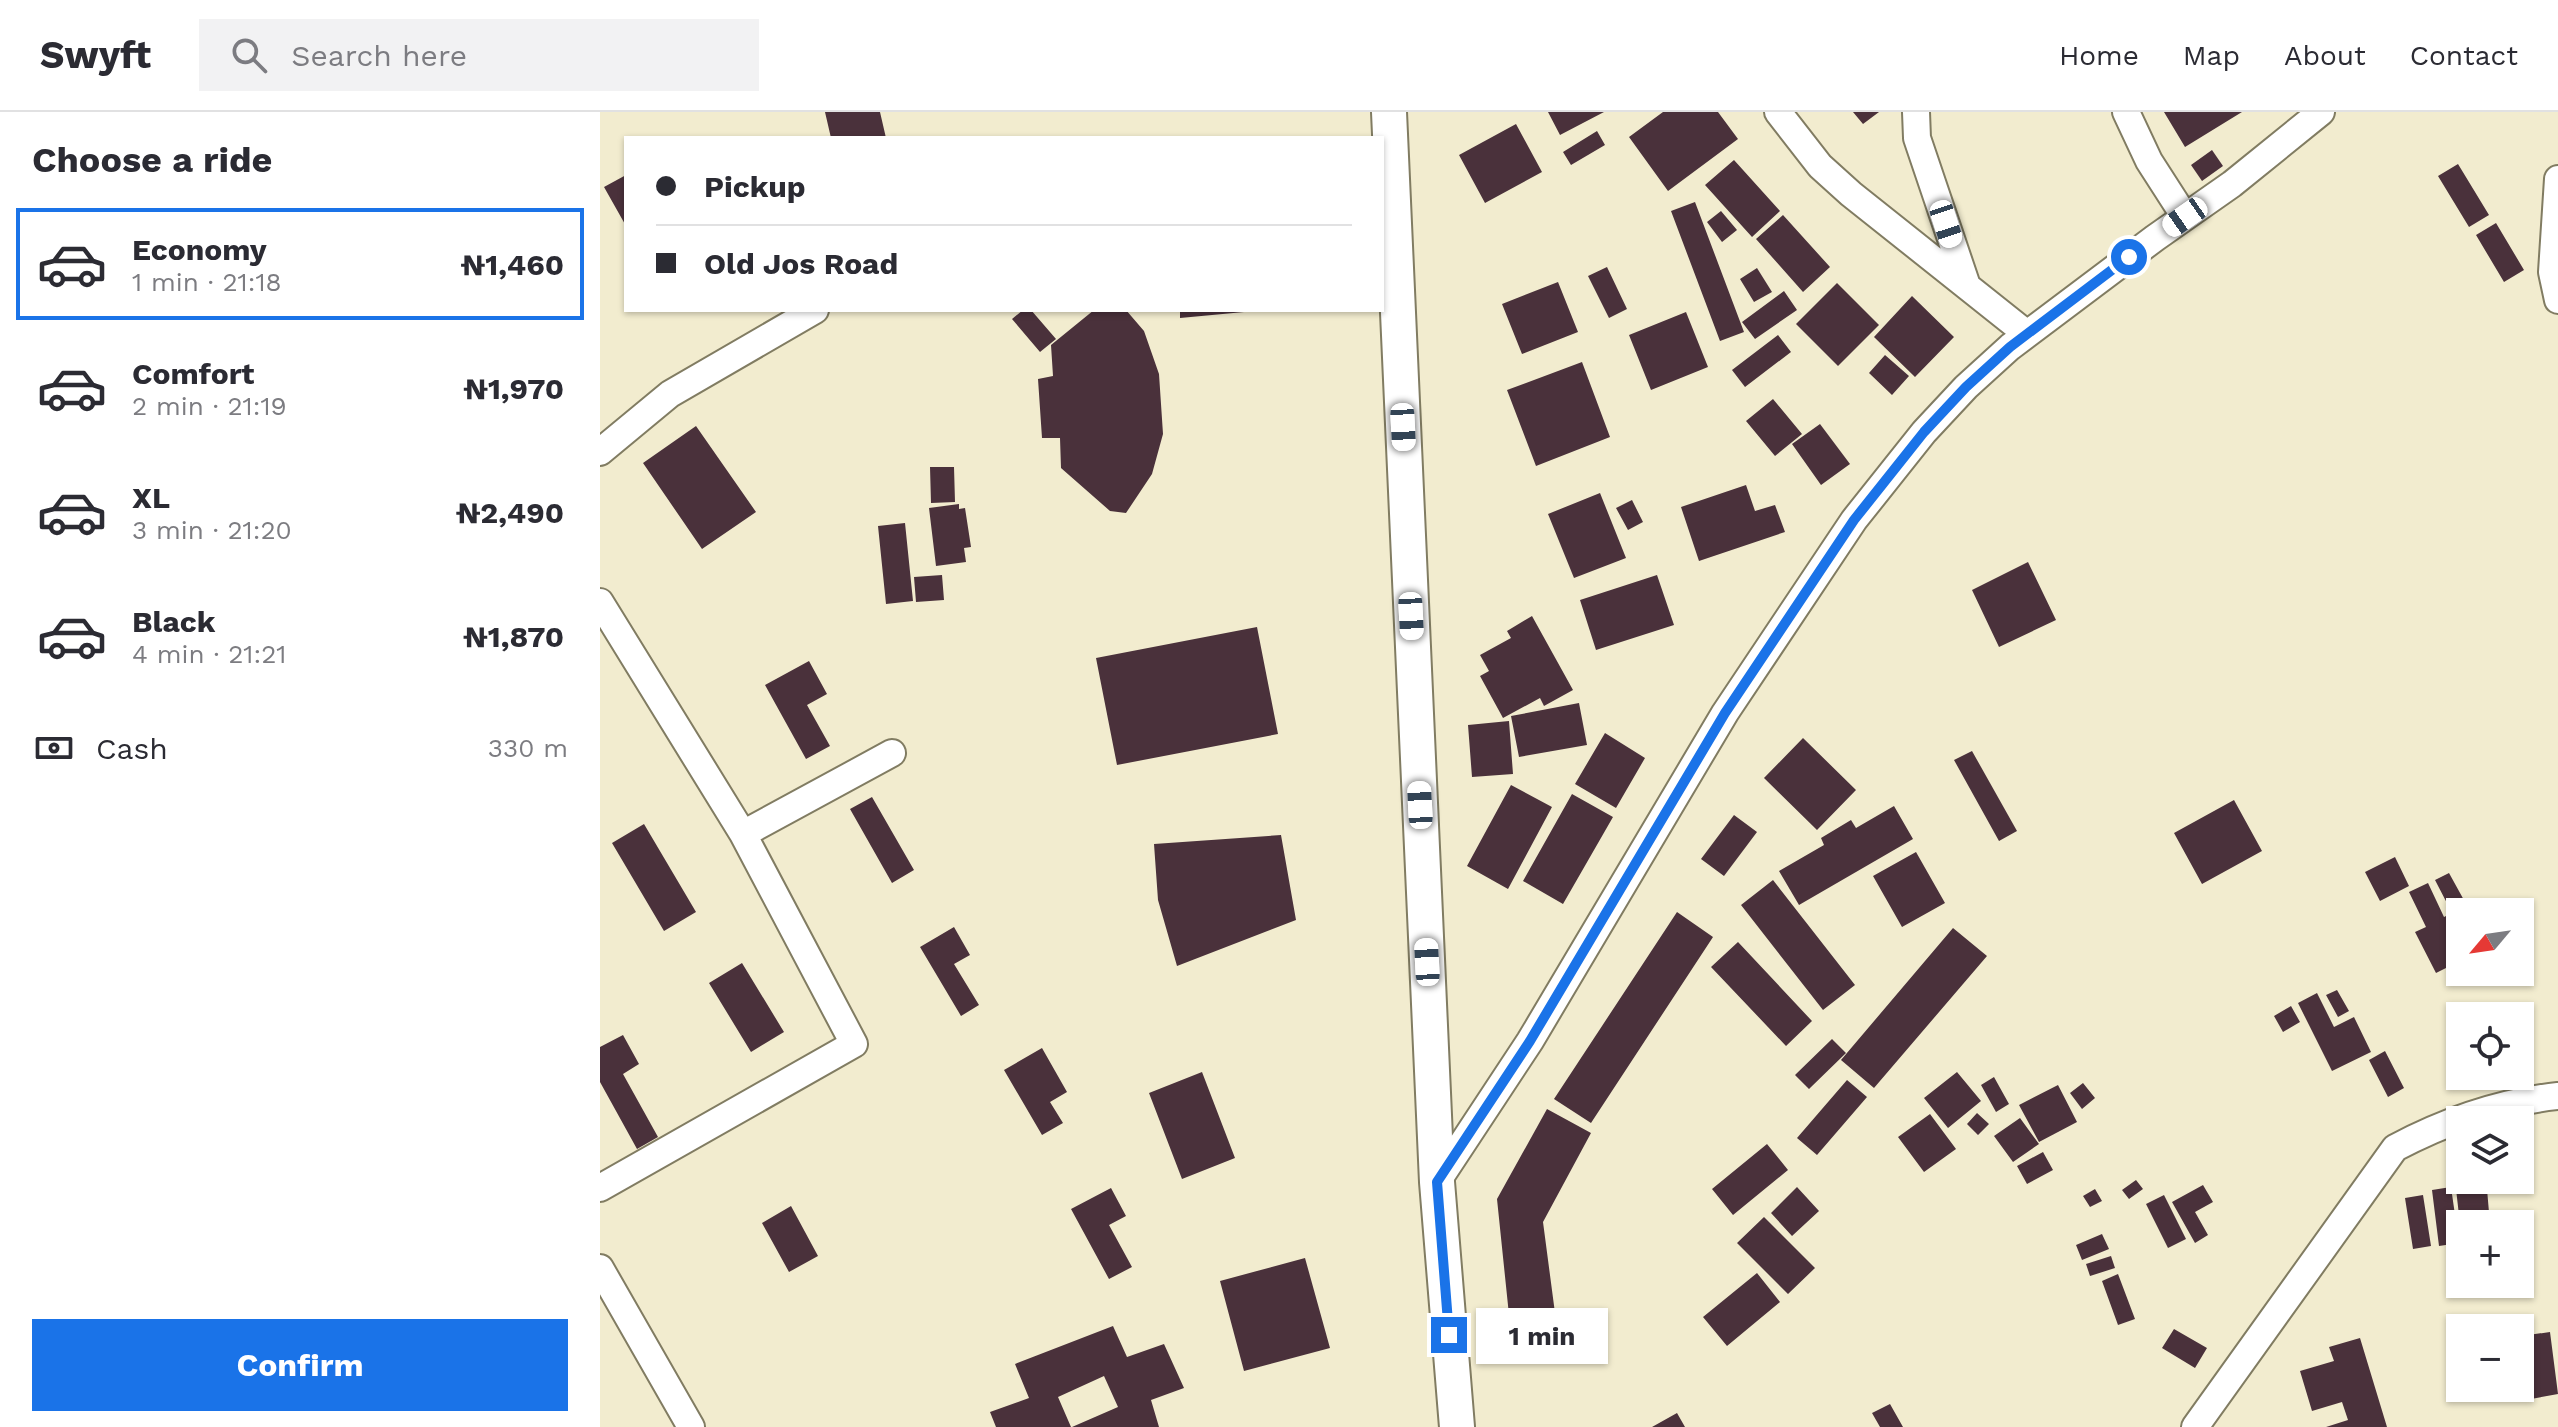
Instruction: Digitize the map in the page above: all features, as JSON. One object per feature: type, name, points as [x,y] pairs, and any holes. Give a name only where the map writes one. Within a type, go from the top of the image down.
[{"type":"main road","points":[[1389,112],[1437,1182],[1457,1427]]},
{"type":"street","points":[[1778,112],[1820,166],[1851,194],[2027,334]]},
{"type":"street","points":[[1916,112],[1917,138],[1967,286]]},
{"type":"street","points":[[2126,112],[2149,161],[2185,217]]},
{"type":"street","points":[[1437,1182],[1530,1041],[1725,713],[1854,520],[1924,432],[1966,387],[2027,334],[2232,184],[2321,112]]},
{"type":"street","points":[[2558,179],[2552,272],[2558,300]]},
{"type":"street","points":[[600,452],[670,394],[812,312]]},
{"type":"street","points":[[600,602],[743,834],[854,1044],[600,1188]]},
{"type":"street","points":[[743,834],[892,753]]},
{"type":"street","points":[[2195,1427],[2395,1148],[2463,1117],[2558,1096]]},
{"type":"street","points":[[600,1268],[691,1427]]},
{"type":"building","points":[[825,112],[880,112],[886,136],[831,136]]},
{"type":"building","points":[[1548,112],[1604,112],[1560,135]]},
{"type":"building","points":[[1663,112],[1718,112],[1738,139],[1668,191],[1629,137]]},
{"type":"building","points":[[1853,112],[1879,112],[1863,124]]},
{"type":"building","points":[[2164,112],[2242,112],[2185,147]]},
{"type":"building","points":[[1516,124],[1542,172],[1485,203],[1459,155]]},
{"type":"building","points":[[1597,131],[1605,145],[1571,165],[1563,152]]},
{"type":"building","points":[[2212,150],[2223,166],[2202,181],[2191,165]]},
{"type":"building","points":[[1734,160],[1780,211],[1752,237],[1705,185]]},
{"type":"building","points":[[2458,164],[2489,215],[2469,227],[2438,176]]},
{"type":"building","points":[[624,176],[624,222],[604,187]]},
{"type":"building","points":[[1695,202],[1744,332],[1720,341],[1671,211]]},
{"type":"building","points":[[1721,211],[1737,230],[1722,242],[1707,222]]},
{"type":"building","points":[[1783,215],[1830,267],[1803,292],[1756,239]]},
{"type":"building","points":[[2496,223],[2524,270],[2504,282],[2476,235]]},
{"type":"building","points":[[1607,267],[1627,309],[1609,318],[1588,276]]},
{"type":"building","points":[[1757,268],[1772,292],[1754,302],[1740,279]]},
{"type":"building","points":[[1558,282],[1578,332],[1522,354],[1502,304]]},
{"type":"building","points":[[1837,283],[1879,325],[1838,366],[1796,324]]},
{"type":"building","points":[[1784,291],[1797,310],[1755,339],[1742,322]]},
{"type":"building","points":[[1912,296],[1954,337],[1915,377],[1874,337]]},
{"type":"building","points":[[1021,312],[1033,312],[1056,339],[1040,352],[1012,319]]},
{"type":"building","points":[[1092,312],[1128,312],[1144,331],[1159,374],[1163,434],[1152,474],[1126,513],[1110,511],[1061,468],[1060,438],[1042,438],[1038,379],[1053,376],[1051,345]]},
{"type":"building","points":[[1180,312],[1244,312],[1180,318]]},
{"type":"building","points":[[1686,312],[1708,367],[1651,390],[1629,335]]},
{"type":"building","points":[[1778,335],[1791,352],[1745,387],[1732,370]]},
{"type":"building","points":[[1885,355],[1909,376],[1892,395],[1869,373]]},
{"type":"building","points":[[1582,362],[1610,437],[1536,466],[1507,390]]},
{"type":"building","points":[[1773,399],[1802,434],[1775,456],[1746,421]]},
{"type":"building","points":[[1820,424],[1850,464],[1821,485],[1792,444]]},
{"type":"building","points":[[696,426],[756,512],[702,549],[643,463]]},
{"type":"building","points":[[930,467],[954,467],[955,502],[931,503]]},
{"type":"building","points":[[1746,485],[1755,511],[1775,505],[1785,532],[1699,561],[1681,507]]},
{"type":"building","points":[[1600,493],[1626,558],[1574,578],[1548,514]]},
{"type":"building","points":[[1632,500],[1643,522],[1628,530],[1616,508]]},
{"type":"building","points":[[959,504],[959,509],[965,508],[971,547],[964,548],[966,562],[936,566],[929,508]]},
{"type":"building","points":[[905,523],[913,601],[886,604],[878,526]]},
{"type":"building","points":[[2028,562],[2056,620],[1999,647],[1972,590]]},
{"type":"building","points":[[942,575],[944,600],[916,602],[914,577]]},
{"type":"building","points":[[1657,575],[1674,625],[1596,650],[1580,600]]},
{"type":"building","points":[[1532,616],[1573,690],[1544,706],[1540,698],[1503,718],[1480,676],[1489,671],[1480,655],[1511,638],[1507,631]]},
{"type":"building","points":[[1257,627],[1278,734],[1117,765],[1096,658]]},
{"type":"building","points":[[809,661],[827,694],[807,705],[830,746],[806,759],[765,685]]},
{"type":"building","points":[[1579,703],[1587,745],[1519,757],[1511,716]]},
{"type":"building","points":[[1509,721],[1513,774],[1472,777],[1468,725]]},
{"type":"building","points":[[1605,733],[1645,758],[1616,808],[1575,784]]},
{"type":"building","points":[[1803,738],[1856,790],[1817,830],[1764,778]]},
{"type":"building","points":[[1972,751],[2017,831],[1999,841],[1954,760]]},
{"type":"building","points":[[1511,785],[1552,807],[1508,889],[1467,866]]},
{"type":"building","points":[[1572,794],[1613,817],[1563,904],[1523,881]]},
{"type":"building","points":[[872,797],[914,870],[892,883],[850,809]]},
{"type":"building","points":[[2234,800],[2262,851],[2202,884],[2174,833]]},
{"type":"building","points":[[1894,806],[1913,839],[1799,905],[1779,871],[1824,845],[1821,838],[1851,820],[1856,828]]},
{"type":"building","points":[[1734,815],[1757,832],[1724,876],[1701,859]]},
{"type":"building","points":[[644,824],[696,912],[664,931],[612,843]]},
{"type":"building","points":[[1281,835],[1296,920],[1177,966],[1158,900],[1154,844]]},
{"type":"building","points":[[1916,852],[1945,903],[1902,927],[1873,876]]},
{"type":"building","points":[[2395,857],[2409,886],[2380,901],[2365,872]]},
{"type":"building","points":[[2449,873],[2463,898],[2446,898],[2446,901],[2435,880]]},
{"type":"building","points":[[1773,880],[1855,985],[1823,1010],[1741,905]]},
{"type":"building","points":[[2428,883],[2446,916],[2446,968],[2436,973],[2415,932],[2426,927],[2409,892]]},
{"type":"building","points":[[1677,912],[1713,937],[1591,1123],[1554,1099]]},
{"type":"building","points":[[954,927],[970,955],[954,964],[979,1005],[961,1016],[920,947]]},
{"type":"building","points":[[1953,928],[1987,956],[1874,1088],[1841,1060]]},
{"type":"building","points":[[1738,942],[1812,1021],[1786,1046],[1711,967]]},
{"type":"building","points":[[742,963],[784,1032],[751,1052],[709,983]]},
{"type":"building","points":[[2337,990],[2349,1011],[2338,1017],[2326,995]]},
{"type":"building","points":[[2317,993],[2334,1027],[2354,1017],[2371,1052],[2332,1071],[2298,1003]]},
{"type":"building","points":[[2291,1006],[2300,1022],[2283,1032],[2274,1016]]},
{"type":"building","points":[[623,1035],[639,1064],[623,1074],[658,1137],[637,1149],[600,1082],[600,1047]]},
{"type":"building","points":[[1832,1039],[1846,1053],[1809,1089],[1795,1075]]},
{"type":"building","points":[[1042,1048],[1067,1092],[1050,1102],[1063,1123],[1042,1135],[1004,1070]]},
{"type":"building","points":[[2385,1051],[2404,1088],[2388,1097],[2369,1060]]},
{"type":"building","points":[[1202,1072],[1235,1158],[1182,1179],[1149,1093]]},
{"type":"building","points":[[1957,1072],[1981,1101],[1948,1128],[1924,1098]]},
{"type":"building","points":[[1994,1077],[2009,1104],[1996,1112],[1981,1085]]},
{"type":"building","points":[[1847,1080],[1867,1097],[1817,1155],[1797,1138]]},
{"type":"building","points":[[2083,1083],[2095,1098],[2082,1109],[2070,1093]]},
{"type":"building","points":[[2058,1085],[2077,1122],[2039,1142],[2019,1105]]},
{"type":"building","points":[[1547,1109],[1591,1133],[1543,1222],[1560,1351],[1512,1344],[1497,1199]]},
{"type":"building","points":[[1977,1113],[1989,1124],[1978,1135],[1967,1124]]},
{"type":"building","points":[[1930,1114],[1956,1149],[1924,1172],[1898,1137]]},
{"type":"building","points":[[2020,1118],[2039,1144],[2013,1162],[1994,1136]]},
{"type":"building","points":[[1767,1144],[1788,1170],[1733,1215],[1712,1189]]},
{"type":"building","points":[[2043,1152],[2053,1170],[2027,1184],[2017,1166]]},
{"type":"building","points":[[2136,1180],[2143,1189],[2129,1199],[2122,1190]]},
{"type":"building","points":[[2203,1185],[2213,1202],[2195,1212],[2208,1235],[2195,1243],[2172,1202]]},
{"type":"building","points":[[1797,1187],[1819,1211],[1792,1236],[1771,1213]]},
{"type":"building","points":[[1111,1188],[1126,1216],[1109,1225],[1132,1267],[1109,1279],[1071,1209]]},
{"type":"building","points":[[2446,1188],[2446,1194],[2452,1194],[2454,1210],[2446,1210],[2446,1245],[2439,1246],[2432,1190]]},
{"type":"building","points":[[2095,1189],[2102,1201],[2090,1207],[2083,1196]]},
{"type":"building","points":[[2457,1194],[2487,1194],[2489,1210],[2458,1210]]},
{"type":"building","points":[[2164,1195],[2186,1239],[2168,1248],[2146,1204]]},
{"type":"building","points":[[2423,1195],[2431,1246],[2413,1249],[2405,1198]]},
{"type":"building","points":[[791,1206],[818,1256],[789,1272],[762,1223]]},
{"type":"building","points":[[1764,1217],[1815,1268],[1788,1294],[1737,1243]]},
{"type":"building","points":[[2102,1234],[2109,1249],[2082,1260],[2076,1245]]},
{"type":"building","points":[[2111,1256],[2115,1268],[2090,1276],[2086,1264]]},
{"type":"building","points":[[1305,1258],[1330,1348],[1244,1371],[1220,1281]]},
{"type":"building","points":[[1757,1273],[1780,1302],[1727,1346],[1703,1317]]},
{"type":"building","points":[[2118,1274],[2135,1319],[2118,1325],[2102,1281]]},
{"type":"building","points":[[1113,1326],[1127,1357],[1164,1344],[1184,1388],[1151,1400],[1159,1427],[1072,1427],[1118,1407],[1104,1376],[1058,1397],[1071,1427],[996,1427],[990,1412],[1029,1398],[1015,1364]]},
{"type":"building","points":[[2174,1329],[2207,1348],[2195,1368],[2162,1348]]},
{"type":"building","points":[[2550,1332],[2558,1394],[2534,1398],[2534,1334]]},
{"type":"building","points":[[2360,1338],[2387,1427],[2326,1427],[2348,1420],[2342,1402],[2312,1411],[2300,1371],[2334,1361],[2329,1347]]},
{"type":"building","points":[[1890,1404],[1903,1427],[1880,1427],[1872,1413]]},
{"type":"building","points":[[1677,1413],[1685,1427],[1652,1427]]},
{"type":"route","points":[[1449,1335],[1437,1182],[1530,1041],[1725,713],[1854,520],[1924,432],[1966,387],[2010,347],[2129,257]]}]
